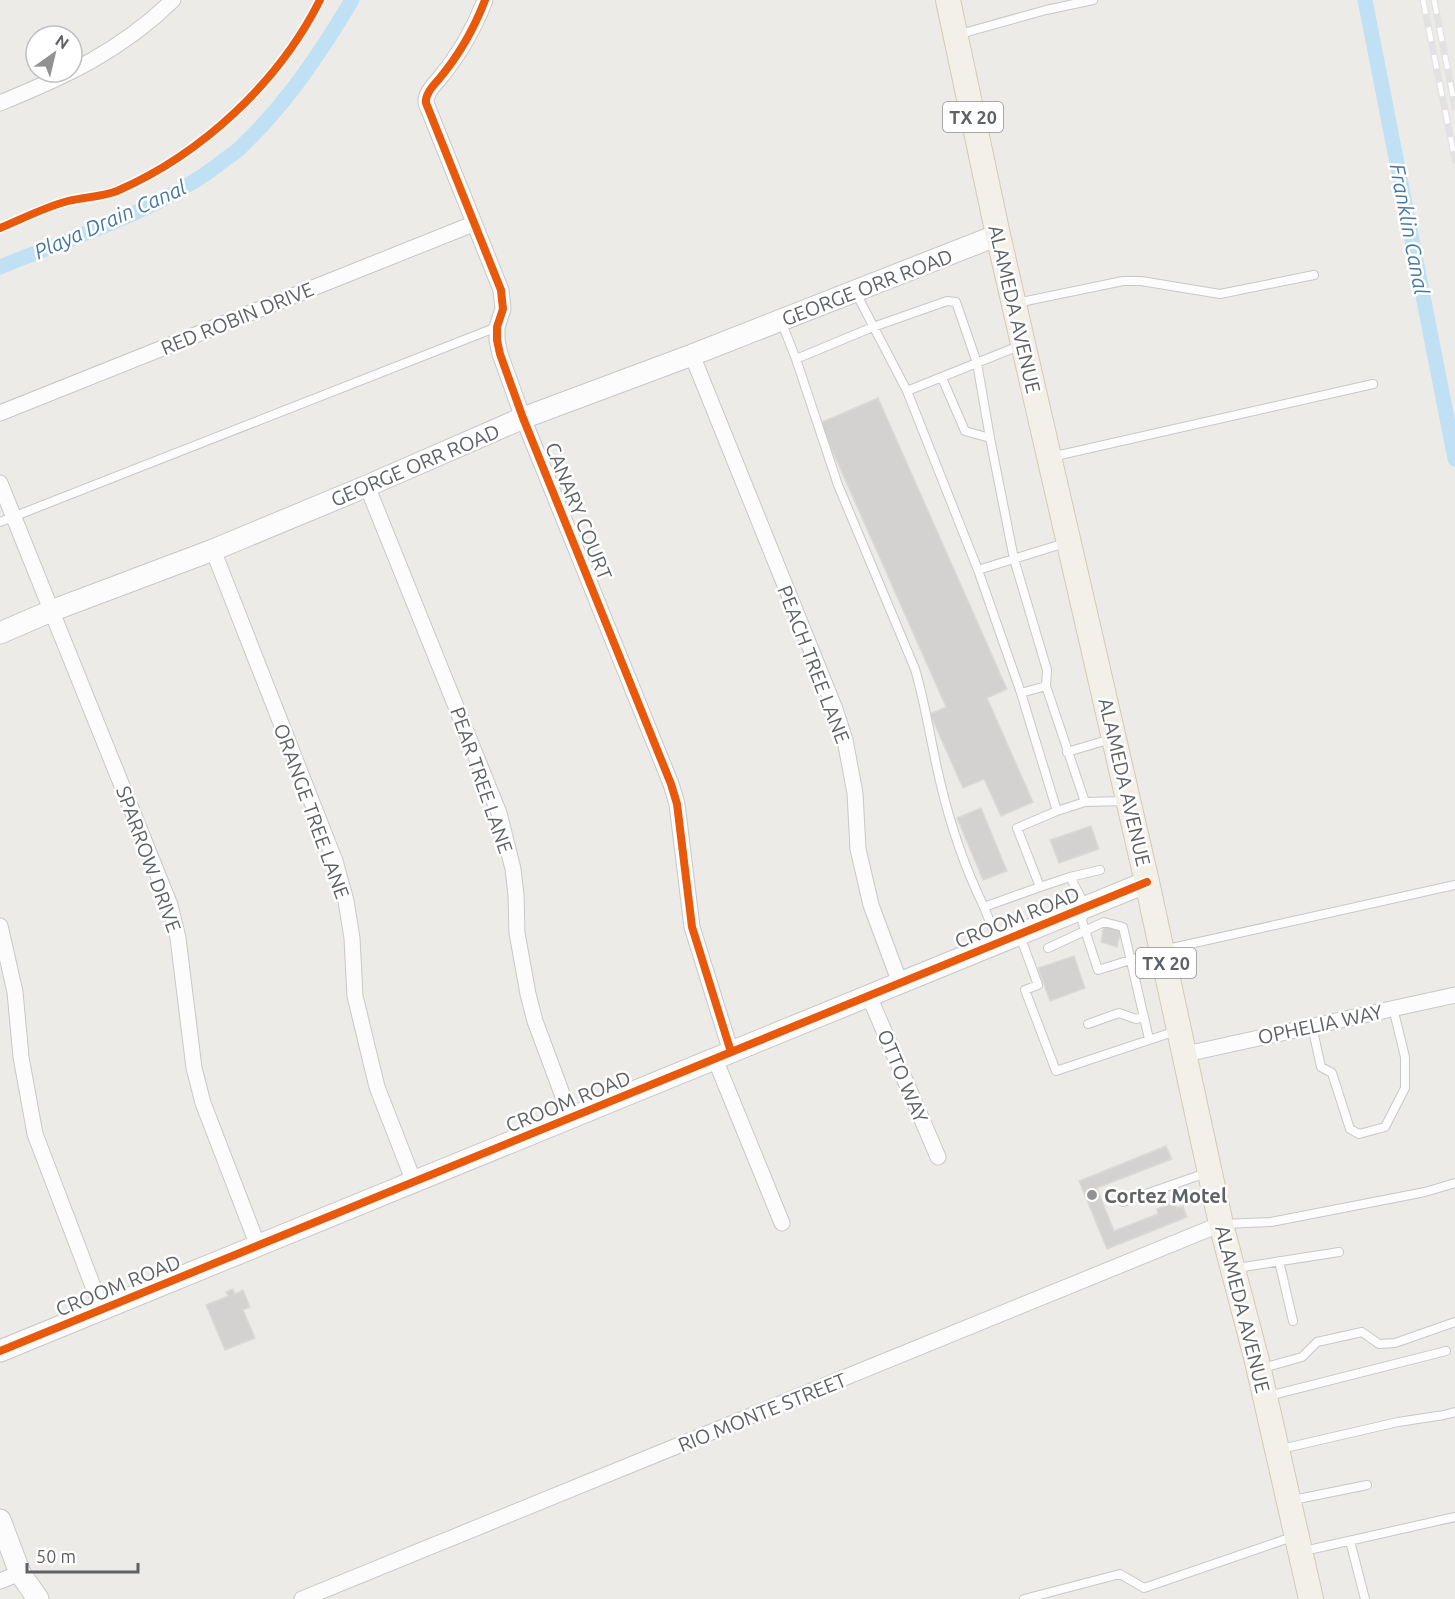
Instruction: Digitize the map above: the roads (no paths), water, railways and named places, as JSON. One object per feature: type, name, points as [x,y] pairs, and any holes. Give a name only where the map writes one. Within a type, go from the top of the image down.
[{"type":"main road","name":"ALAMEDA AVENUE","points":[[948,0],[998,235],[1148,882],[1221,1224],[1265,1397],[1311,1599]]},
{"type":"street","points":[[0,104],[99,58],[151,22],[173,0]]},
{"type":"street","name":"CANARY COURT","points":[[485,0],[462,49],[426,98],[430,116],[501,290],[503,309],[497,327],[497,340],[523,418],[671,784],[676,804],[692,927],[723,1055],[782,1223]]},
{"type":"street","name":"RED ROBIN DRIVE","points":[[0,413],[473,224]]},
{"type":"street","name":"GEORGE ORR ROAD","points":[[0,633],[51,611],[213,550],[523,418],[692,355],[998,235]]},
{"type":"street","name":"PEACH TREE LANE","points":[[692,355],[835,709],[845,740],[855,793],[858,849],[871,905],[900,983]]},
{"type":"street","name":"SPARROW DRIVE","points":[[0,483],[7,519],[51,611],[144,835],[170,904],[178,938],[191,1047],[201,1094],[258,1246]]},
{"type":"street","name":"PEAR TREE LANE","points":[[367,486],[498,813],[513,869],[517,933],[528,994],[535,1021],[571,1118]]},
{"type":"street","name":"ORANGE TREE LANE","points":[[213,550],[335,861],[346,901],[352,938],[356,996],[375,1076],[414,1182]]},
{"type":"street","name":"CROOM ROAD","points":[[0,1352],[1148,882]]},
{"type":"street","points":[[0,926],[15,992],[21,1057],[35,1134],[102,1310]]},
{"type":"street","name":"OPHELIA WAY","points":[[1186,1054],[1455,995]]},
{"type":"street","name":"OTTO WAY","points":[[869,996],[938,1157]]},
{"type":"street","name":"RIO MONTE STREET","points":[[302,1599],[1221,1224]]},
{"type":"street","points":[[0,1520],[20,1573],[38,1599]]},
{"type":"street","points":[[0,1581],[20,1573]]},
{"type":"lane","points":[[955,35],[1046,10],[1093,0]]},
{"type":"lane","points":[[1014,303],[1123,281],[1141,281],[1220,294],[1314,274]]},
{"type":"lane","points":[[855,291],[907,391],[978,570],[1021,693],[1057,811]]},
{"type":"lane","points":[[796,359],[873,327],[947,301],[956,302],[977,363],[1014,559],[1047,670],[1046,686],[1085,802]]},
{"type":"lane","points":[[781,320],[838,485],[915,669],[924,698],[940,783],[968,872],[998,943]]},
{"type":"lane","points":[[7,519],[497,327]]},
{"type":"lane","points":[[907,391],[1023,344]]},
{"type":"lane","points":[[942,378],[965,430],[990,438]]},
{"type":"lane","points":[[1049,458],[1373,384]]},
{"type":"lane","points":[[978,570],[1069,542]]},
{"type":"lane","points":[[1021,693],[1046,686]]},
{"type":"lane","points":[[1067,752],[1114,738]]},
{"type":"lane","points":[[1040,887],[1017,828],[1085,802],[1129,801]]},
{"type":"lane","points":[[984,907],[1040,887],[1100,870]]},
{"type":"lane","points":[[1070,878],[1086,907],[1082,921],[1098,970],[1163,950],[1455,885]]},
{"type":"lane","points":[[1048,948],[1104,922],[1123,927],[1149,1039]]},
{"type":"lane","points":[[1019,934],[1038,985],[1025,990],[1056,1071],[1180,1029]]},
{"type":"lane","points":[[1312,1026],[1321,1067],[1332,1073],[1350,1129],[1359,1134],[1385,1127],[1405,1088],[1405,1057],[1393,1008]]},
{"type":"lane","points":[[1088,1024],[1119,1013],[1136,1019],[1144,1017]]},
{"type":"lane","points":[[1122,1202],[1210,1172]]},
{"type":"lane","points":[[1221,1224],[1271,1222],[1455,1184]]},
{"type":"lane","points":[[1233,1268],[1339,1252]]},
{"type":"lane","points":[[1279,1261],[1293,1321]]},
{"type":"lane","points":[[1258,1369],[1302,1357],[1317,1342],[1362,1332],[1379,1344],[1395,1343],[1455,1322]]},
{"type":"lane","points":[[1265,1397],[1446,1351]]},
{"type":"lane","points":[[1277,1450],[1398,1422],[1455,1412]]},
{"type":"lane","points":[[1288,1501],[1367,1485]]},
{"type":"lane","points":[[1024,1599],[1120,1574],[1144,1588],[1298,1544],[1350,1541],[1455,1517]]},
{"type":"lane","points":[[1350,1541],[1365,1599]]},
{"type":"waterway","name":"Playa Drain Canal","points":[[0,267],[112,223],[167,197],[234,153],[259,129],[289,94],[352,0]]},
{"type":"waterway","name":"Franklin Canal","points":[[1365,0],[1455,459]]},
{"type":"railway","points":[[1423,0],[1455,160]]},
{"type":"railway","points":[[1434,0],[1455,107]]},
{"type":"place","name":"Cortez Motel","points":[[1092,1195]]}]
